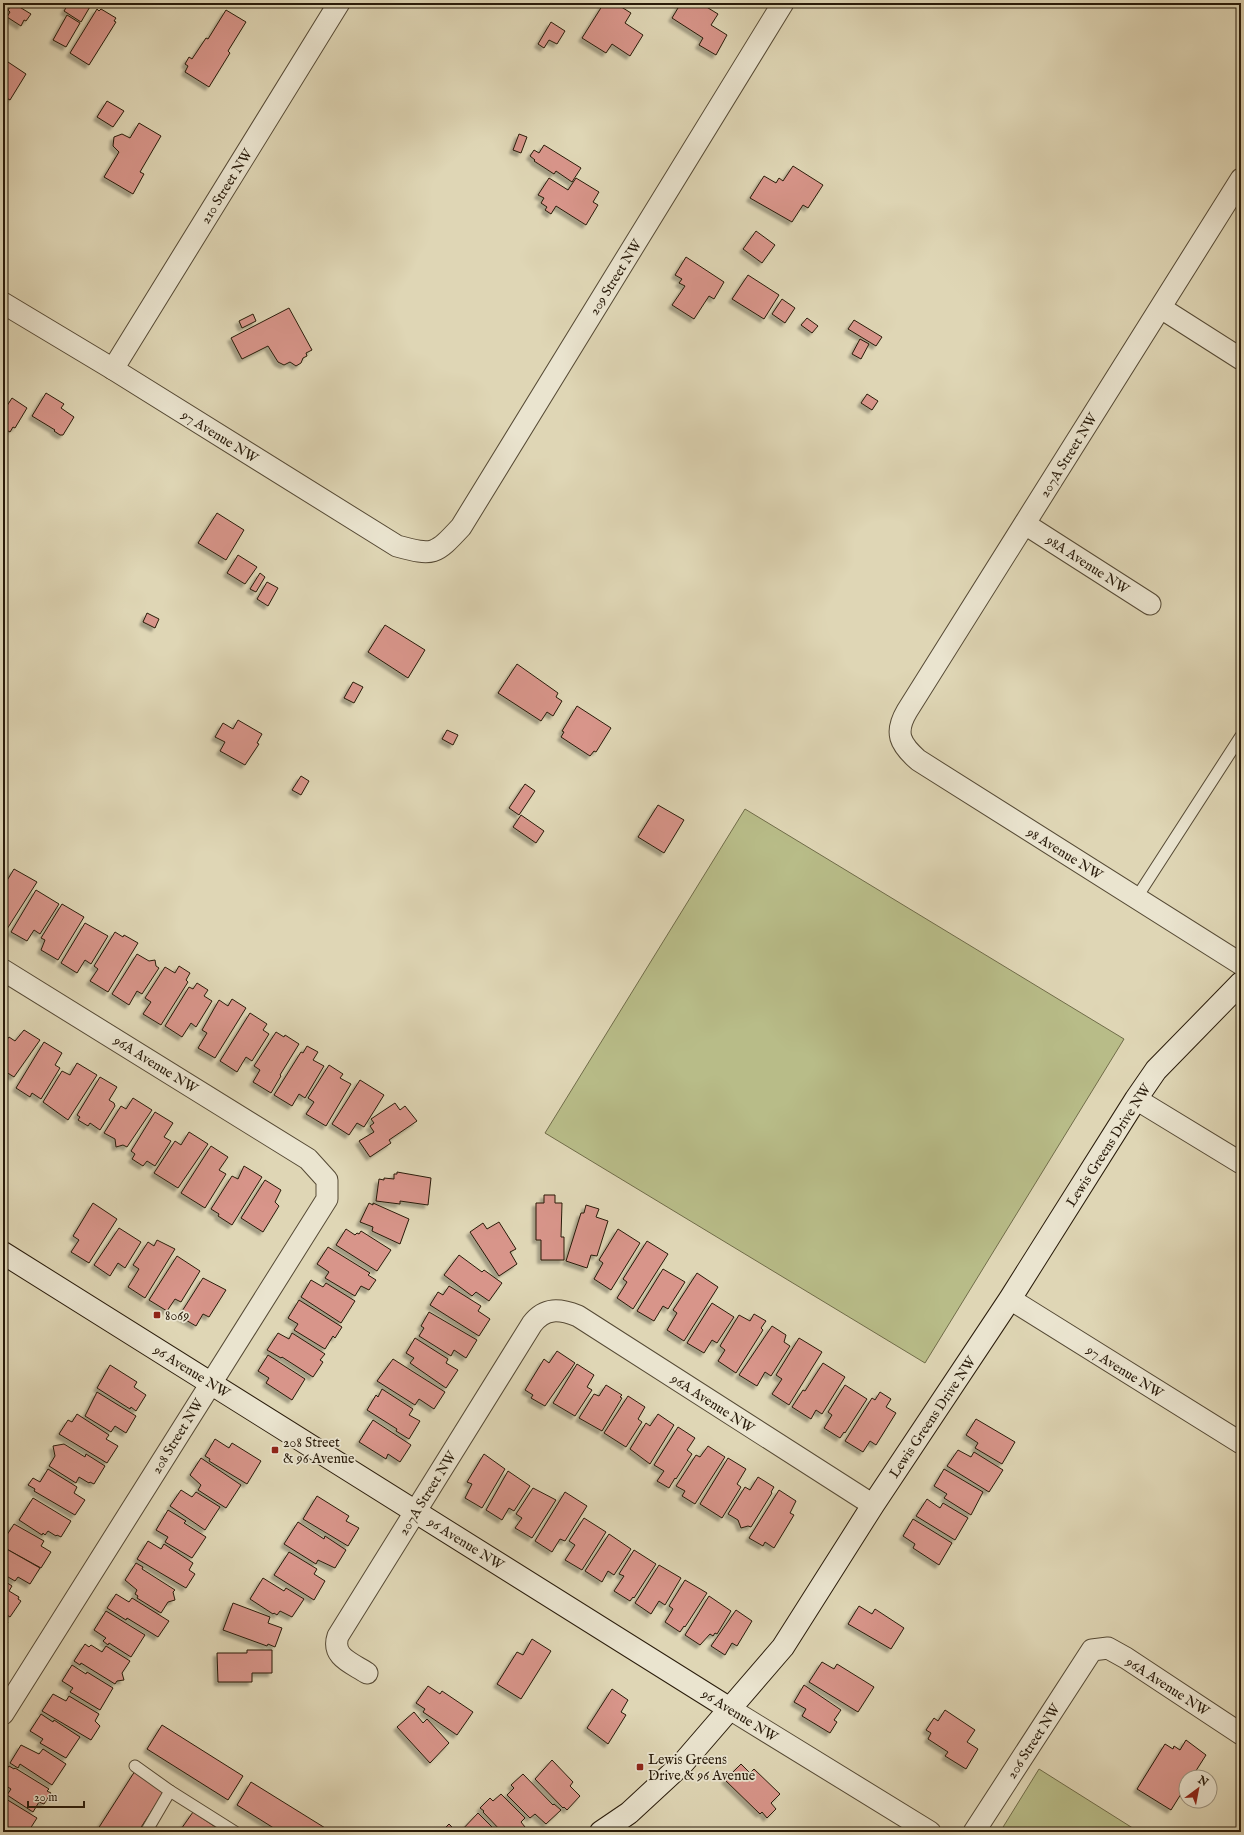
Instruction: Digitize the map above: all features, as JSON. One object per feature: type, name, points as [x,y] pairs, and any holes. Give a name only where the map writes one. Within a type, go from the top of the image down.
[{"type":"street","name":"210 Street NW","points":[[113,369],[339,3]]},
{"type":"street","name":"209 Street NW","points":[[442,547],[461,527],[783,3]]},
{"type":"street","name":"207A Street NW","points":[[899,732],[907,711],[1241,179]]},
{"type":"street","name":"97 Avenue NW","points":[[3,303],[113,369],[397,546],[417,551],[431,552],[442,547]]},
{"type":"street","points":[[1161,308],[1241,359]]},
{"type":"street","name":"98A Avenue NW","points":[[1025,524],[1150,604]]},
{"type":"street","name":"98 Avenue NW","points":[[899,732],[906,748],[918,760],[1241,964]]},
{"type":"street","name":"96A Avenue NW","points":[[3,970],[308,1159]]},
{"type":"street","name":"Lewis Greens Drive NW","points":[[601,1832],[629,1813],[683,1764],[783,1647],[873,1505],[1010,1299],[1136,1098],[1156,1070],[1241,983]]},
{"type":"street","points":[[1136,1098],[1241,1164]]},
{"type":"street","name":"208 Street NW","points":[[3,1714],[327,1199],[327,1180],[308,1159]]},
{"type":"street","name":"96 Avenue NW","points":[[3,1253],[730,1709],[930,1832]]},
{"type":"street","name":"97 Avenue NW","points":[[1010,1299],[1241,1443]]},
{"type":"street","name":"207A Street NW","points":[[367,1673],[339,1655],[336,1644],[338,1636],[532,1324],[543,1314],[551,1310]]},
{"type":"street","name":"96A Avenue NW","points":[[551,1310],[561,1310],[578,1316],[873,1505]]},
{"type":"street","name":"96A Avenue NW","points":[[1092,1650],[1108,1648],[1126,1658],[1241,1734]]},
{"type":"street","name":"206 Street NW","points":[[974,1832],[1092,1650]]},
{"type":"lane","points":[[1137,897],[1241,736]]},
{"type":"lane","points":[[135,1766],[170,1791],[235,1832]]},
{"type":"lane","points":[[146,1832],[170,1791]]},
{"type":"green space","points":[[745,809],[1124,1039],[925,1363],[545,1133]]},
{"type":"green space","points":[[1039,1769],[1139,1832],[1000,1832]]},
{"type":"building","points":[[13,3],[31,14],[26,21],[24,20],[21,26],[7,17],[10,12],[8,10]]},
{"type":"building","points":[[69,3],[88,3],[91,5],[81,22],[64,11]]},
{"type":"building","points":[[604,3],[615,3],[631,13],[625,23],[643,35],[630,56],[612,44],[606,53],[582,38]]},
{"type":"building","points":[[681,3],[700,3],[718,14],[711,25],[727,35],[716,55],[699,45],[703,38],[672,18]]},
{"type":"building","points":[[97,9],[99,11],[101,9],[116,18],[114,21],[116,22],[89,65],[70,53]]},
{"type":"building","points":[[226,10],[246,22],[228,51],[230,53],[209,87],[185,72],[188,66],[185,64],[189,57],[192,59],[206,38],[208,39]]},
{"type":"building","points":[[67,15],[80,23],[66,47],[53,40]]},
{"type":"building","points":[[551,22],[565,31],[557,44],[549,40],[544,48],[538,44]]},
{"type":"building","points":[[8,62],[26,74],[10,100],[3,96],[3,70]]},
{"type":"building","points":[[107,101],[124,111],[113,127],[97,117]]},
{"type":"building","points":[[139,123],[161,136],[140,172],[144,174],[133,194],[104,177],[119,152],[113,146],[114,137],[122,134],[130,138]]},
{"type":"building","points":[[519,134],[527,137],[521,153],[513,150]]},
{"type":"building","points":[[544,145],[581,168],[572,182],[556,171],[554,174],[534,161],[535,160],[530,156],[534,150],[539,153]]},
{"type":"building","points":[[793,166],[823,185],[808,208],[803,205],[792,222],[750,198],[764,176],[776,183],[779,178],[783,181]]},
{"type":"building","points":[[549,178],[568,190],[576,178],[599,192],[593,202],[598,205],[586,225],[556,206],[551,214],[545,210],[547,207],[541,203],[544,198],[538,195]]},
{"type":"building","points":[[756,231],[775,245],[762,263],[743,249]]},
{"type":"building","points":[[686,257],[724,282],[714,299],[709,296],[694,319],[672,305],[685,286],[679,283],[682,279],[675,275]]},
{"type":"building","points":[[748,275],[779,295],[764,319],[732,299]]},
{"type":"building","points":[[782,299],[795,308],[785,323],[772,314]]},
{"type":"building","points":[[289,308],[312,350],[306,353],[307,356],[303,358],[301,363],[296,366],[290,362],[284,365],[278,362],[268,346],[242,359],[231,338]]},
{"type":"building","points":[[253,314],[256,321],[242,328],[239,321]]},
{"type":"building","points":[[807,318],[818,326],[812,333],[801,325]]},
{"type":"building","points":[[854,320],[882,337],[876,346],[848,329]]},
{"type":"building","points":[[860,339],[869,344],[861,359],[852,354]]},
{"type":"building","points":[[46,393],[64,404],[61,408],[74,417],[63,435],[60,435],[54,431],[55,430],[32,416]]},
{"type":"building","points":[[867,394],[878,401],[872,410],[861,403]]},
{"type":"building","points":[[12,398],[27,408],[15,428],[13,427],[10,432],[3,428],[3,412]]},
{"type":"building","points":[[217,513],[244,530],[226,560],[198,543]]},
{"type":"building","points":[[238,555],[257,567],[245,584],[227,573]]},
{"type":"building","points":[[260,573],[265,577],[256,592],[250,589]]},
{"type":"building","points":[[267,582],[278,588],[268,606],[257,599]]},
{"type":"building","points":[[147,613],[159,619],[155,628],[143,622]]},
{"type":"building","points":[[385,625],[425,650],[408,678],[368,652]]},
{"type":"building","points":[[517,664],[558,693],[556,697],[562,701],[553,716],[547,712],[541,721],[498,693]]},
{"type":"building","points":[[353,682],[363,687],[354,703],[344,698]]},
{"type":"building","points":[[577,706],[611,728],[596,752],[594,751],[590,756],[561,737],[564,732],[562,731]]},
{"type":"building","points":[[238,720],[262,734],[257,743],[259,744],[245,765],[220,751],[225,742],[215,737],[223,723],[233,729]]},
{"type":"building","points":[[447,730],[458,735],[453,745],[442,739]]},
{"type":"building","points":[[301,776],[309,781],[301,795],[292,790]]},
{"type":"building","points":[[525,784],[535,791],[519,815],[509,808]]},
{"type":"building","points":[[658,805],[684,820],[664,853],[638,837]]},
{"type":"building","points":[[521,815],[544,831],[536,843],[513,827]]},
{"type":"building","points":[[14,869],[37,882],[7,929],[3,927],[3,887]]},
{"type":"building","points":[[36,890],[59,904],[40,934],[34,930],[27,941],[11,932]]},
{"type":"building","points":[[62,904],[84,917],[58,960],[41,950],[45,940],[41,938]]},
{"type":"building","points":[[85,923],[108,936],[91,964],[85,960],[77,973],[61,963]]},
{"type":"building","points":[[115,932],[138,943],[108,992],[90,981],[98,969],[94,966]]},
{"type":"building","points":[[137,954],[149,961],[155,960],[156,966],[159,968],[142,994],[137,991],[129,1005],[112,994]]},
{"type":"building","points":[[179,966],[190,973],[186,980],[188,982],[161,1025],[143,1014],[151,1002],[145,998],[165,967],[175,973]]},
{"type":"building","points":[[197,983],[208,990],[204,996],[212,1001],[196,1027],[191,1023],[182,1037],[165,1026],[189,987],[193,989]]},
{"type":"building","points":[[232,999],[246,1008],[215,1058],[198,1048],[207,1033],[202,1030],[219,1000],[228,1006]]},
{"type":"building","points":[[250,1013],[267,1024],[263,1030],[269,1034],[252,1061],[246,1057],[237,1072],[220,1061]]},
{"type":"building","points":[[24,1030],[40,1040],[14,1077],[3,1070],[3,1045],[9,1037],[15,1041]]},
{"type":"building","points":[[276,1032],[284,1037],[285,1035],[299,1044],[271,1093],[253,1082],[260,1070],[254,1066]]},
{"type":"building","points":[[44,1042],[62,1053],[55,1065],[60,1068],[41,1099],[32,1093],[30,1097],[16,1088]]},
{"type":"building","points":[[307,1046],[318,1052],[313,1060],[324,1066],[305,1098],[299,1094],[292,1106],[274,1095],[301,1052],[303,1053]]},
{"type":"building","points":[[77,1063],[97,1075],[68,1120],[43,1102],[62,1071],[70,1075]]},
{"type":"building","points":[[329,1065],[343,1074],[340,1078],[351,1084],[326,1126],[306,1114],[314,1102],[308,1098]]},
{"type":"building","points":[[100,1077],[117,1087],[109,1100],[114,1103],[115,1106],[100,1130],[90,1123],[88,1126],[78,1120],[80,1117],[77,1115]]},
{"type":"building","points":[[360,1080],[384,1095],[364,1127],[357,1123],[349,1135],[332,1124]]},
{"type":"building","points":[[133,1098],[152,1110],[127,1147],[123,1145],[116,1147],[115,1139],[104,1133],[121,1106],[126,1109]]},
{"type":"building","points":[[395,1103],[400,1110],[405,1106],[417,1121],[389,1140],[391,1143],[370,1157],[359,1141],[374,1132],[370,1126],[374,1123],[371,1119]]},
{"type":"building","points":[[155,1112],[173,1123],[164,1137],[171,1141],[155,1166],[147,1161],[143,1166],[132,1159],[135,1154],[131,1151]]},
{"type":"building","points":[[189,1132],[208,1144],[178,1188],[154,1173],[175,1141],[181,1145]]},
{"type":"building","points":[[211,1146],[228,1157],[219,1170],[226,1174],[205,1208],[181,1193]]},
{"type":"building","points":[[244,1166],[262,1177],[232,1225],[218,1216],[219,1214],[211,1209],[232,1176],[238,1179]]},
{"type":"building","points":[[397,1172],[431,1178],[428,1205],[400,1201],[400,1204],[376,1201],[379,1179],[394,1179],[394,1174],[397,1174]]},
{"type":"building","points":[[265,1180],[281,1190],[275,1202],[279,1206],[263,1232],[241,1218]]},
{"type":"building","points":[[544,1195],[555,1195],[555,1203],[562,1203],[561,1237],[564,1237],[564,1260],[541,1260],[541,1240],[536,1240],[536,1203],[544,1203]]},
{"type":"building","points":[[93,1203],[117,1219],[89,1263],[71,1252],[79,1240],[73,1236]]},
{"type":"building","points":[[369,1203],[373,1205],[373,1203],[409,1219],[400,1244],[372,1231],[373,1227],[360,1222]]},
{"type":"building","points":[[586,1205],[599,1209],[596,1217],[608,1221],[597,1256],[591,1255],[587,1268],[566,1261],[581,1213],[584,1213]]},
{"type":"building","points":[[499,1222],[516,1249],[510,1252],[517,1264],[499,1276],[470,1232],[483,1223],[487,1229]]},
{"type":"building","points":[[119,1228],[141,1242],[125,1268],[118,1263],[110,1276],[94,1265]]},
{"type":"building","points":[[346,1229],[355,1235],[357,1233],[359,1234],[361,1231],[391,1250],[377,1271],[336,1245]]},
{"type":"building","points":[[618,1229],[640,1243],[611,1290],[594,1279],[603,1263],[599,1260]]},
{"type":"building","points":[[157,1240],[175,1249],[145,1298],[128,1287],[139,1269],[133,1265],[148,1242],[154,1246]]},
{"type":"building","points":[[647,1241],[668,1254],[633,1309],[617,1298],[627,1282],[623,1279]]},
{"type":"building","points":[[328,1247],[370,1273],[368,1275],[376,1280],[369,1290],[361,1286],[355,1296],[325,1278],[329,1272],[317,1264]]},
{"type":"building","points":[[459,1255],[482,1272],[484,1270],[502,1283],[489,1301],[476,1292],[472,1296],[444,1275]]},
{"type":"building","points":[[177,1256],[200,1271],[181,1302],[175,1299],[167,1311],[149,1300]]},
{"type":"building","points":[[663,1269],[685,1282],[668,1309],[663,1306],[654,1321],[637,1311]]},
{"type":"building","points":[[697,1273],[718,1287],[684,1341],[667,1330],[677,1313],[673,1310]]},
{"type":"building","points":[[203,1278],[226,1290],[209,1317],[203,1314],[196,1326],[179,1316]]},
{"type":"building","points":[[311,1280],[323,1287],[326,1283],[355,1301],[341,1323],[301,1297]]},
{"type":"building","points":[[449,1286],[481,1306],[478,1311],[490,1319],[479,1336],[430,1305],[438,1292],[443,1295]]},
{"type":"building","points":[[299,1300],[342,1327],[335,1338],[333,1336],[325,1349],[294,1330],[298,1324],[288,1318]]},
{"type":"building","points":[[712,1303],[734,1317],[717,1343],[712,1340],[704,1353],[687,1343]]},
{"type":"building","points":[[429,1312],[477,1340],[466,1358],[454,1350],[451,1356],[419,1336],[424,1328],[421,1326]]},
{"type":"building","points":[[754,1314],[766,1321],[761,1328],[763,1330],[736,1373],[718,1361],[725,1350],[720,1346],[739,1315],[750,1321]]},
{"type":"building","points":[[772,1326],[786,1335],[784,1342],[790,1346],[771,1376],[765,1372],[757,1386],[739,1375]]},
{"type":"building","points":[[278,1333],[289,1339],[292,1333],[325,1354],[320,1360],[323,1362],[313,1377],[282,1357],[281,1358],[267,1350]]},
{"type":"building","points":[[415,1338],[448,1359],[446,1363],[458,1370],[446,1388],[410,1363],[414,1358],[406,1353]]},
{"type":"building","points":[[799,1338],[822,1352],[789,1405],[772,1394],[782,1379],[776,1375]]},
{"type":"building","points":[[557,1351],[575,1363],[545,1406],[531,1398],[533,1395],[525,1390],[544,1359],[549,1363]]},
{"type":"building","points":[[268,1355],[305,1379],[292,1400],[266,1383],[269,1378],[258,1371]]},
{"type":"building","points":[[393,1359],[445,1392],[434,1409],[419,1399],[415,1405],[377,1381]]},
{"type":"building","points":[[823,1363],[845,1377],[822,1414],[816,1410],[811,1419],[792,1407],[803,1390],[805,1391]]},
{"type":"building","points":[[577,1364],[594,1375],[587,1387],[592,1390],[575,1416],[553,1403]]},
{"type":"building","points":[[110,1365],[137,1382],[134,1387],[146,1395],[136,1411],[131,1407],[130,1409],[97,1388]]},
{"type":"building","points":[[606,1385],[622,1395],[620,1397],[622,1398],[602,1431],[579,1418],[594,1394],[599,1396]]},
{"type":"building","points":[[845,1385],[867,1399],[845,1433],[844,1432],[840,1438],[824,1428],[832,1415],[828,1412]]},
{"type":"building","points":[[382,1389],[413,1409],[409,1415],[420,1421],[409,1439],[396,1431],[397,1429],[367,1410],[376,1395],[378,1397]]},
{"type":"building","points":[[97,1392],[136,1416],[126,1433],[115,1426],[111,1432],[85,1416]]},
{"type":"building","points":[[880,1392],[891,1399],[886,1407],[896,1413],[876,1445],[870,1441],[863,1452],[845,1441],[872,1398],[875,1400]]},
{"type":"building","points":[[628,1396],[645,1407],[638,1419],[642,1422],[626,1447],[604,1433]]},
{"type":"building","points":[[77,1414],[109,1435],[106,1439],[118,1446],[107,1463],[59,1434],[68,1420],[72,1422]]},
{"type":"building","points":[[658,1414],[674,1425],[650,1464],[630,1449],[646,1423],[650,1426]]},
{"type":"building","points":[[976,1419],[1015,1442],[1002,1464],[975,1448],[978,1443],[966,1435]]},
{"type":"building","points":[[373,1420],[411,1445],[400,1462],[388,1454],[386,1459],[359,1442]]},
{"type":"building","points":[[678,1427],[695,1438],[687,1450],[692,1454],[669,1488],[657,1481],[664,1471],[654,1465]]},
{"type":"building","points":[[215,1439],[229,1448],[232,1443],[261,1461],[247,1484],[209,1461],[210,1459],[205,1456]]},
{"type":"building","points":[[64,1444],[85,1457],[86,1454],[105,1466],[94,1484],[89,1483],[79,1477],[76,1483],[49,1466],[55,1456],[53,1446]]},
{"type":"building","points":[[708,1446],[725,1457],[695,1504],[682,1496],[685,1491],[676,1486],[696,1455],[700,1457]]},
{"type":"building","points":[[958,1450],[971,1457],[974,1452],[1003,1470],[989,1492],[947,1466]]},
{"type":"building","points":[[484,1454],[505,1469],[482,1508],[465,1498],[472,1484],[467,1482]]},
{"type":"building","points":[[201,1458],[241,1485],[226,1508],[198,1490],[201,1485],[190,1475]]},
{"type":"building","points":[[728,1458],[746,1469],[737,1484],[741,1487],[722,1518],[700,1504]]},
{"type":"building","points":[[48,1469],[77,1487],[74,1493],[85,1500],[75,1515],[34,1491],[35,1489],[28,1485],[33,1478],[40,1482]]},
{"type":"building","points":[[944,1469],[983,1492],[971,1515],[944,1498],[947,1494],[934,1486]]},
{"type":"building","points":[[508,1471],[530,1486],[514,1511],[509,1508],[502,1520],[486,1510]]},
{"type":"building","points":[[758,1477],[774,1487],[771,1492],[772,1493],[751,1527],[748,1526],[741,1528],[738,1520],[728,1514],[745,1487],[750,1490]]},
{"type":"building","points":[[533,1488],[556,1500],[532,1538],[515,1528],[522,1518],[516,1514]]},
{"type":"building","points":[[181,1490],[192,1497],[196,1492],[220,1507],[205,1530],[170,1506]]},
{"type":"building","points":[[779,1490],[796,1501],[790,1513],[794,1515],[774,1548],[765,1542],[763,1546],[749,1538]]},
{"type":"building","points":[[565,1492],[587,1506],[565,1541],[560,1539],[552,1552],[535,1541]]},
{"type":"building","points":[[317,1496],[349,1516],[346,1521],[359,1528],[348,1546],[303,1519]]},
{"type":"building","points":[[33,1498],[71,1521],[61,1537],[48,1531],[45,1535],[43,1533],[42,1535],[19,1520]]},
{"type":"building","points":[[927,1499],[940,1508],[943,1503],[968,1518],[955,1540],[916,1516]]},
{"type":"building","points":[[168,1510],[186,1521],[184,1523],[206,1537],[192,1558],[165,1542],[168,1537],[156,1530]]},
{"type":"building","points":[[584,1518],[606,1532],[582,1570],[565,1560],[575,1545],[569,1541]]},
{"type":"building","points":[[913,1519],[952,1543],[939,1565],[913,1548],[915,1544],[903,1536]]},
{"type":"building","points":[[298,1522],[324,1539],[325,1536],[346,1550],[335,1568],[318,1560],[316,1564],[284,1544]]},
{"type":"building","points":[[14,1524],[44,1541],[41,1546],[51,1552],[41,1568],[3,1547],[3,1541]]},
{"type":"building","points":[[609,1534],[631,1549],[614,1575],[608,1571],[602,1582],[585,1571]]},
{"type":"building","points":[[148,1541],[161,1549],[164,1544],[193,1563],[189,1570],[195,1574],[186,1588],[137,1559]]},
{"type":"building","points":[[3,1547],[40,1568],[30,1584],[18,1577],[15,1581],[3,1574]]},
{"type":"building","points":[[634,1550],[656,1564],[634,1598],[633,1597],[630,1601],[614,1591],[624,1576],[619,1574]]},
{"type":"building","points":[[289,1552],[317,1569],[314,1574],[325,1581],[314,1600],[274,1575]]},
{"type":"building","points":[[136,1563],[143,1567],[142,1569],[175,1590],[173,1592],[175,1600],[168,1602],[161,1613],[137,1598],[138,1596],[135,1594],[137,1590],[125,1580]]},
{"type":"building","points":[[659,1565],[681,1578],[665,1605],[659,1601],[651,1614],[635,1603]]},
{"type":"building","points":[[263,1578],[284,1591],[286,1588],[304,1599],[292,1617],[280,1611],[277,1615],[274,1613],[273,1614],[250,1599]]},
{"type":"building","points":[[3,1580],[12,1586],[9,1591],[19,1597],[18,1599],[21,1601],[10,1617],[3,1611]]},
{"type":"building","points":[[685,1580],[707,1593],[685,1627],[684,1626],[680,1632],[665,1622],[673,1609],[669,1606]]},
{"type":"building","points":[[116,1594],[129,1602],[132,1598],[169,1621],[158,1637],[107,1608]]},
{"type":"building","points":[[709,1596],[731,1611],[717,1634],[715,1633],[713,1636],[710,1634],[700,1645],[685,1635]]},
{"type":"building","points":[[233,1603],[270,1617],[268,1623],[282,1628],[275,1647],[268,1644],[267,1646],[223,1630]]},
{"type":"building","points":[[859,1606],[872,1614],[875,1609],[904,1628],[891,1649],[848,1624]]},
{"type":"building","points":[[736,1610],[752,1621],[737,1646],[732,1643],[725,1655],[711,1646]]},
{"type":"building","points":[[106,1611],[145,1635],[131,1657],[109,1643],[108,1645],[103,1641],[106,1638],[94,1630]]},
{"type":"building","points":[[3,1617],[8,1622],[3,1630]]},
{"type":"building","points":[[532,1639],[551,1651],[521,1699],[497,1684],[517,1652],[523,1655]]},
{"type":"building","points":[[85,1644],[89,1647],[91,1645],[102,1652],[106,1646],[130,1661],[122,1673],[124,1680],[117,1681],[115,1684],[81,1663],[80,1665],[74,1661]]},
{"type":"building","points":[[247,1650],[272,1650],[272,1673],[252,1673],[252,1682],[218,1682],[217,1653],[247,1653]]},
{"type":"building","points":[[822,1662],[834,1669],[837,1664],[874,1687],[858,1712],[809,1682]]},
{"type":"building","points":[[72,1665],[86,1674],[87,1672],[113,1688],[100,1710],[70,1692],[73,1688],[62,1681]]},
{"type":"building","points":[[804,1685],[841,1710],[834,1720],[837,1722],[830,1733],[802,1716],[806,1709],[794,1702]]},
{"type":"building","points":[[428,1686],[440,1694],[442,1691],[473,1712],[457,1735],[423,1712],[425,1709],[416,1703]]},
{"type":"building","points":[[612,1689],[628,1700],[621,1712],[626,1715],[608,1744],[587,1728]]},
{"type":"building","points":[[53,1694],[66,1701],[69,1696],[99,1714],[95,1721],[100,1726],[91,1740],[42,1711]]},
{"type":"building","points":[[945,1710],[975,1730],[967,1742],[978,1749],[966,1769],[945,1756],[948,1752],[928,1739],[931,1733],[926,1730],[934,1718],[938,1721]]},
{"type":"building","points":[[414,1712],[423,1723],[427,1719],[449,1743],[430,1763],[397,1727]]},
{"type":"building","points":[[41,1714],[53,1722],[54,1720],[80,1737],[66,1758],[40,1743],[43,1739],[30,1731]]},
{"type":"building","points":[[162,1725],[243,1776],[228,1800],[147,1749]]},
{"type":"building","points":[[1186,1740],[1206,1755],[1197,1769],[1178,1769],[1178,1799],[1171,1810],[1137,1789],[1165,1744],[1173,1749],[1174,1746],[1180,1750]]},
{"type":"building","points":[[21,1745],[39,1754],[43,1749],[66,1764],[52,1785],[20,1764],[18,1768],[10,1763]]},
{"type":"building","points":[[552,1760],[573,1782],[570,1786],[580,1796],[567,1810],[564,1807],[563,1808],[535,1779]]},
{"type":"building","points":[[741,1764],[750,1773],[754,1769],[780,1794],[771,1803],[776,1809],[767,1818],[762,1812],[760,1814],[725,1780]]},
{"type":"building","points":[[9,1766],[14,1769],[15,1768],[49,1789],[47,1791],[51,1793],[44,1804],[39,1802],[33,1812],[7,1795],[11,1789],[3,1784],[3,1774]]},
{"type":"building","points":[[135,1771],[165,1790],[138,1832],[96,1832]]},
{"type":"building","points":[[523,1774],[553,1805],[554,1804],[561,1810],[546,1824],[535,1814],[530,1818],[507,1795],[514,1788],[511,1785]]},
{"type":"building","points":[[251,1782],[330,1831],[280,1832],[237,1805]]},
{"type":"building","points":[[501,1794],[525,1818],[521,1822],[529,1832],[502,1832],[480,1808],[490,1798],[493,1801]]},
{"type":"building","points":[[6,1799],[37,1818],[28,1832],[10,1832],[3,1828],[3,1804]]},
{"type":"building","points":[[193,1812],[223,1832],[179,1832]]},
{"type":"building","points":[[478,1813],[497,1832],[460,1832]]},
{"type":"building","points":[[449,1824],[457,1832],[441,1832]]},
{"type":"place","name":"8069","points":[[157,1315]]},
{"type":"place","name":"208 Street & 96 Avenue","points":[[275,1450]]},
{"type":"place","name":"Lewis Greens Drive & 96 Avenue","points":[[640,1767]]}]
